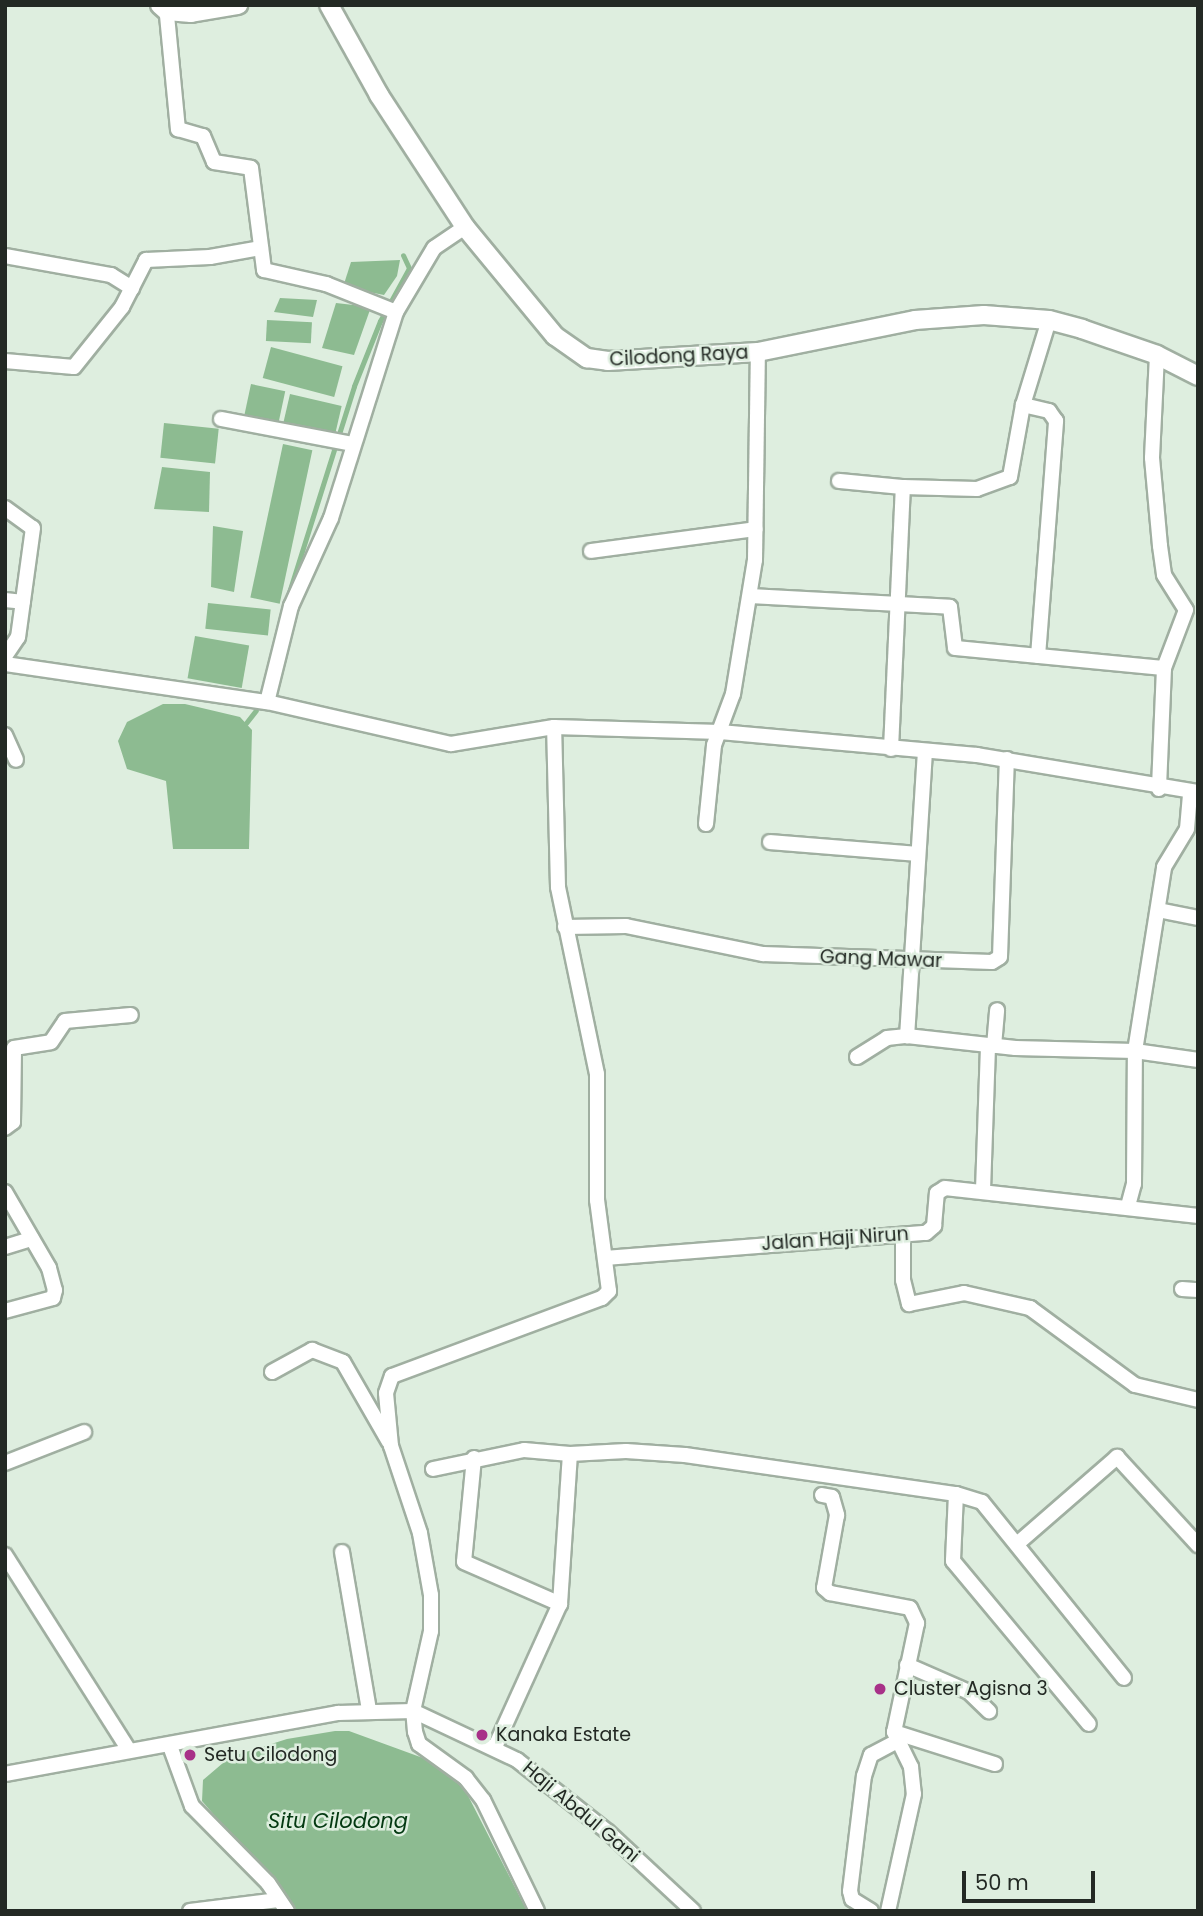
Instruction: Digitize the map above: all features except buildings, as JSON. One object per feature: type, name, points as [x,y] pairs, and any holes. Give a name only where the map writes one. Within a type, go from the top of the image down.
[{"type":"street","points":[[239,5],[191,13],[164,7],[178,129],[203,136],[214,162],[251,168],[264,270],[326,285],[388,309]]},
{"type":"street","name":"Cilodong Raya","points":[[329,5],[368,78],[465,227],[555,336],[587,358],[608,361],[758,352],[937,316],[1049,320],[1157,355],[1198,376]]},
{"type":"street","points":[[267,702],[290,606],[331,518],[344,441],[388,309],[434,248],[465,227]]},
{"type":"street","points":[[5,361],[74,367],[132,288],[146,260],[210,257],[261,248]]},
{"type":"street","points":[[5,256],[104,274],[132,288]]},
{"type":"street","points":[[839,481],[904,487],[976,489],[996,485],[1010,477],[1023,405],[1049,320]]},
{"type":"street","points":[[706,824],[714,745],[733,694],[750,596],[756,529],[758,352]]},
{"type":"street","points":[[1157,355],[1152,458],[1160,547],[1164,575],[1186,610],[1164,668],[1159,789]]},
{"type":"street","points":[[1023,405],[1049,411],[1056,421],[1038,656]]},
{"type":"street","points":[[221,419],[344,441]]},
{"type":"street","points":[[891,749],[904,487]]},
{"type":"street","points":[[5,508],[33,528],[19,637],[5,656]]},
{"type":"street","points":[[591,551],[756,529]]},
{"type":"street","points":[[750,596],[952,608],[955,648],[1164,668]]},
{"type":"street","points":[[5,600],[23,602]]},
{"type":"street","points":[[5,664],[267,702],[451,744],[554,727],[720,732],[1007,759],[1159,789],[1194,792],[1187,829],[1164,867],[1135,1051],[1134,1184],[1128,1206]]},
{"type":"street","points":[[391,1446],[386,1393],[392,1376],[607,1295],[594,1148],[597,1074],[558,887],[554,727]]},
{"type":"street","points":[[5,735],[16,760]]},
{"type":"street","points":[[907,1036],[909,960],[925,751]]},
{"type":"street","name":"Gang Mawar","points":[[565,927],[626,926],[763,954],[979,963],[1000,957],[1007,759]]},
{"type":"street","points":[[770,842],[918,854]]},
{"type":"street","points":[[1158,910],[1198,918]]},
{"type":"street","points":[[983,1190],[991,1046],[997,1010]]},
{"type":"street","points":[[5,1128],[13,1122],[13,1048],[51,1042],[65,1021],[131,1016]]},
{"type":"street","points":[[856,1057],[887,1038],[907,1036],[991,1046],[1135,1051],[1198,1060]]},
{"type":"street","name":"Jalan Haji Nirun","points":[[605,1258],[931,1231],[940,1190],[983,1190],[1198,1216]]},
{"type":"street","points":[[5,1192],[49,1268],[55,1295],[5,1311]]},
{"type":"street","points":[[903,1235],[903,1280],[909,1304],[964,1293],[1030,1308],[1135,1385],[1198,1400]]},
{"type":"street","points":[[5,1247],[32,1239]]},
{"type":"street","points":[[1182,1289],[1198,1290]]},
{"type":"street","points":[[272,1372],[312,1350],[343,1362],[391,1446],[421,1533],[431,1595],[431,1631],[413,1711],[419,1744],[466,1778],[483,1800],[537,1911]]},
{"type":"street","points":[[5,1462],[84,1432]]},
{"type":"street","points":[[433,1469],[474,1458],[524,1450],[570,1454],[685,1455],[956,1494],[982,1502],[1124,1678]]},
{"type":"street","points":[[495,1747],[560,1604],[570,1454]]},
{"type":"street","points":[[1017,1544],[1117,1457],[1198,1545]]},
{"type":"street","points":[[474,1458],[464,1562],[560,1604]]},
{"type":"street","points":[[822,1494],[832,1497],[837,1515],[824,1588],[830,1593],[910,1608],[917,1623],[894,1737],[911,1767],[914,1794],[888,1911]]},
{"type":"street","points":[[956,1494],[953,1561],[1089,1724]]},
{"type":"street","points":[[342,1552],[369,1710]]},
{"type":"street","points":[[5,1555],[128,1749]]},
{"type":"street","points":[[907,1665],[969,1692],[989,1711]]},
{"type":"street","name":"Haji Abdul Gani","points":[[5,1774],[128,1749],[170,1746],[369,1710],[413,1711],[495,1747],[608,1832],[693,1911]]},
{"type":"street","points":[[894,1737],[995,1764]]},
{"type":"street","points":[[871,1911],[852,1899],[850,1891],[864,1776],[871,1755],[894,1737]]},
{"type":"street","points":[[170,1746],[192,1806],[268,1884],[282,1905],[190,1911]]},
{"type":"water","points":[[400,260],[397,276],[384,295],[343,287],[351,262]]},
{"type":"water","points":[[280,298],[317,300],[313,317],[274,312]]},
{"type":"water","points":[[336,303],[371,307],[354,355],[322,348]]},
{"type":"water","points":[[267,320],[312,322],[311,343],[266,341]]},
{"type":"water","points":[[271,347],[342,366],[334,397],[263,378]]},
{"type":"water","points":[[251,384],[285,391],[279,423],[244,415]]},
{"type":"water","points":[[290,394],[342,406],[335,434],[283,422]]},
{"type":"water","points":[[164,423],[219,429],[215,464],[160,458]]},
{"type":"water","points":[[283,444],[312,450],[280,604],[250,598]]},
{"type":"water","points":[[162,467],[210,472],[209,512],[154,509]]},
{"type":"water","points":[[213,526],[243,531],[234,592],[211,587]]},
{"type":"water","points":[[208,603],[271,610],[268,635],[205,629]]},
{"type":"water","points":[[195,636],[249,646],[242,688],[188,678]]},
{"type":"water","points":[[163,704],[185,704],[240,717],[252,730],[249,849],[173,849],[166,781],[127,769],[118,741],[127,722]]},
{"type":"water","name":"Situ Cilodong","points":[[349,1731],[423,1758],[461,1782],[527,1911],[290,1911],[270,1880],[202,1801],[203,1780],[230,1757],[287,1739]]},
{"type":"waterway","points":[[286,602],[354,386],[380,321],[409,268],[403,255]]},
{"type":"waterway","points":[[246,723],[256,710]]},
{"type":"place","name":"Cluster Agisna 3","points":[[880,1689]]},
{"type":"place","name":"Kanaka Estate","points":[[482,1735]]},
{"type":"place","name":"Setu Cilodong","points":[[190,1755]]}]
